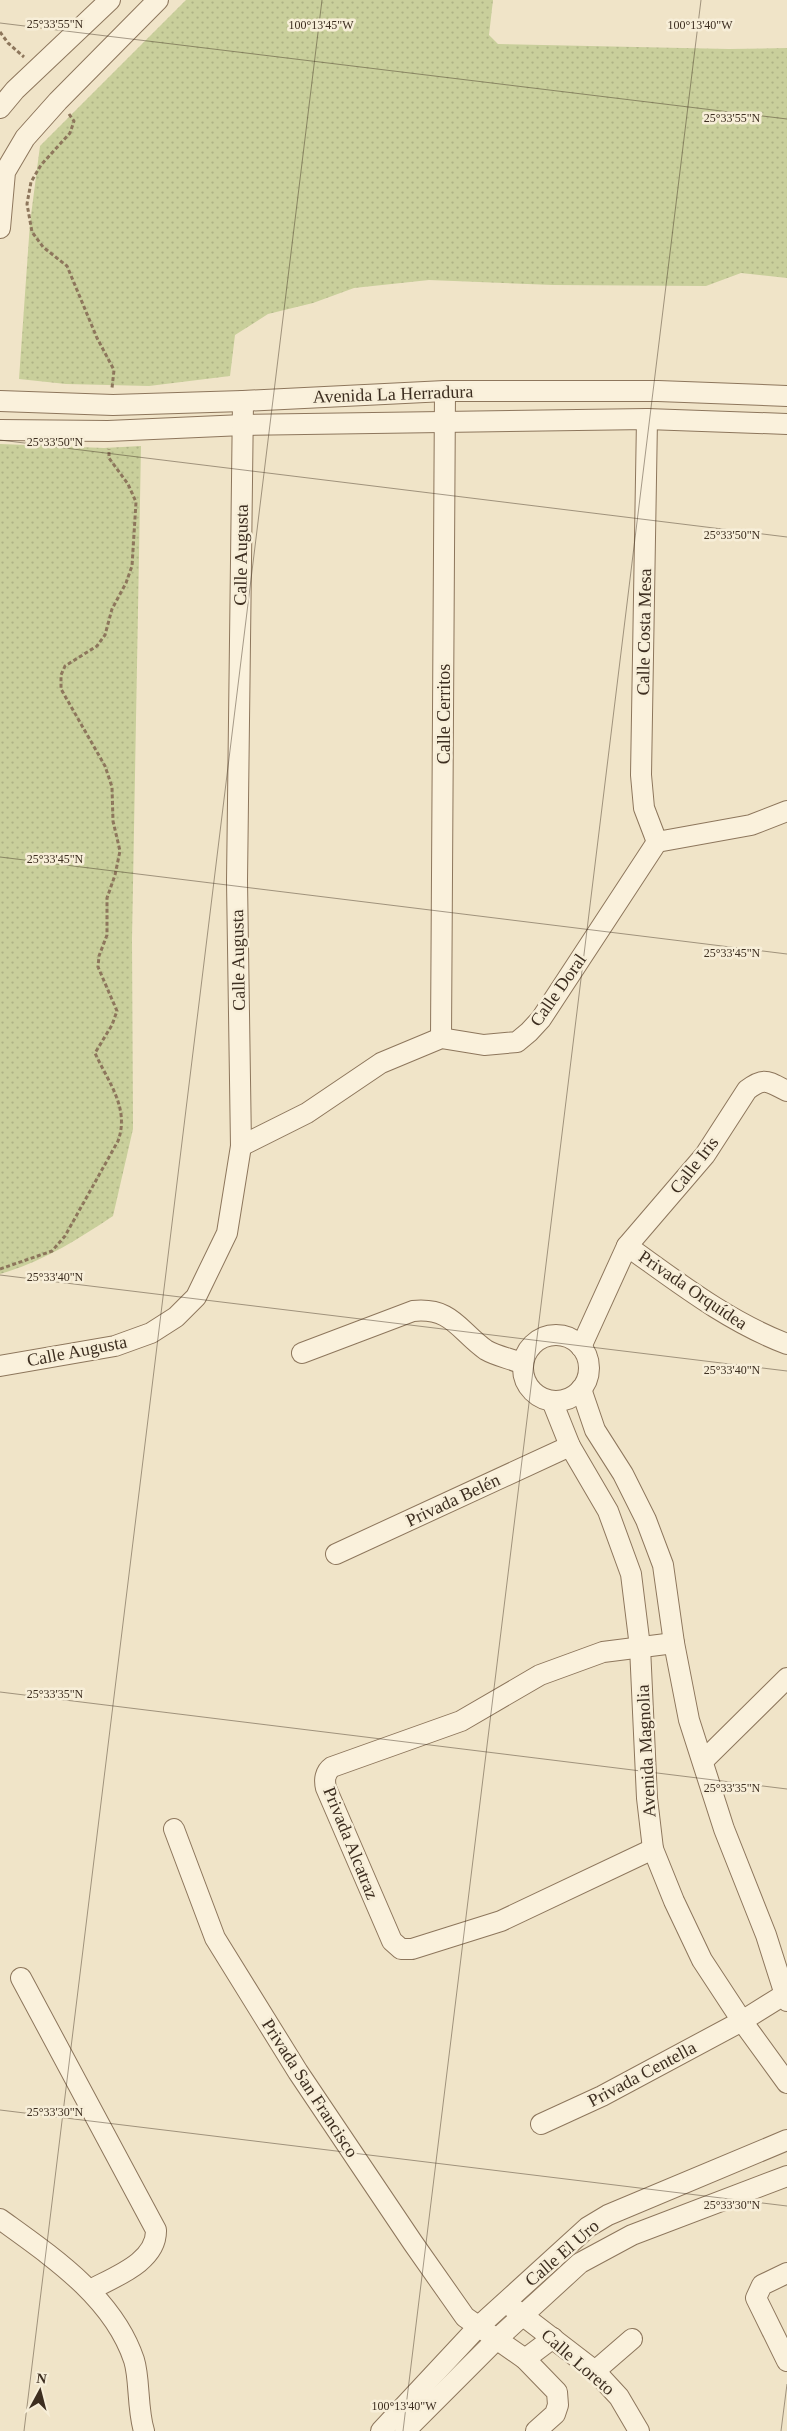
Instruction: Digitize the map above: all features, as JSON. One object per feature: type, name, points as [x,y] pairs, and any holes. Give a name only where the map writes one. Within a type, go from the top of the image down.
[{"type":"street","points":[[0,108],[93,9],[110,0]]},
{"type":"street","points":[[0,228],[3,172],[25,138],[58,100],[158,0]]},
{"type":"street","name":"Avenida La Herradura","points":[[0,401],[113,404],[242,402],[445,391],[658,390],[787,396]]},
{"type":"street","name":"Calle Cerritos","points":[[441,1038],[445,391]]},
{"type":"street","name":"Calle Augusta","points":[[0,1366],[114,1346],[151,1333],[176,1317],[196,1297],[227,1233],[241,1146],[237,881],[242,402]]},
{"type":"street","name":"Avenida La Herradura","points":[[0,430],[108,431],[243,425],[446,420],[648,419],[787,424]]},
{"type":"street","name":"Calle Costa Mesa","points":[[648,419],[641,775],[644,808],[657,842]]},
{"type":"street","points":[[657,842],[751,825],[787,812]]},
{"type":"street","name":"Calle Doral","points":[[441,1038],[484,1045],[504,1045],[517,1042],[529,1032],[546,1011],[657,842]]},
{"type":"street","points":[[241,1146],[307,1113],[380,1063],[441,1038]]},
{"type":"street","name":"Calle Iris","points":[[581,1347],[627,1246],[705,1155],[747,1090],[756,1082],[766,1080],[787,1091]]},
{"type":"street","name":"Privada Orquídea","points":[[627,1246],[725,1316],[757,1333],[787,1344]]},
{"type":"street","points":[[302,1353],[413,1311],[426,1310],[450,1317],[487,1350],[523,1364]]},
{"type":"street","points":[[550,1336],[561,1336],[572,1339],[581,1347],[587,1356],[589,1368],[587,1379],[582,1389],[573,1396],[552,1401],[542,1398],[533,1392],[527,1384],[523,1364],[526,1354],[532,1346],[540,1339],[550,1336]]},
{"type":"street","points":[[582,1389],[595,1430],[623,1474],[646,1520],[663,1565],[674,1644],[690,1720],[724,1829],[766,1935],[786,1996]]},
{"type":"street","name":"Avenida Magnolia","points":[[552,1401],[570,1446],[608,1511],[631,1574],[640,1647],[646,1798],[653,1849],[674,1901],[702,1960],[742,2021],[787,2083]]},
{"type":"street","name":"Privada Belén","points":[[336,1554],[570,1446]]},
{"type":"street","name":"Privada Alcatraz","points":[[653,1849],[501,1921],[412,1949],[401,1949],[392,1941],[325,1783],[328,1770],[332,1767],[461,1721],[540,1675],[603,1652],[674,1644]]},
{"type":"street","points":[[703,1761],[787,1678]]},
{"type":"street","name":"Privada San Francisco","points":[[174,1829],[216,1938],[255,2005],[413,2243],[465,2317],[478,2327]]},
{"type":"street","points":[[21,1978],[156,2230],[154,2243],[140,2260],[90,2290]]},
{"type":"street","name":"Privada Centella","points":[[541,2124],[602,2096],[786,1996]]},
{"type":"street","name":"Calle El Uro","points":[[381,2431],[478,2327],[588,2227],[608,2214],[787,2140]]},
{"type":"street","name":"Calle El Uro","points":[[405,2431],[497,2339],[574,2268],[597,2252],[667,2220],[787,2176]]},
{"type":"street","points":[[0,2219],[90,2290],[111,2315],[128,2342],[135,2362],[140,2416],[144,2431]]},
{"type":"street","points":[[787,2273],[767,2281],[757,2292],[757,2304],[787,2361]]},
{"type":"street","name":"Calle Loreto","points":[[506,2303],[595,2371],[619,2397],[639,2431]]},
{"type":"street","name":"Calle Loreto","points":[[478,2327],[525,2358],[557,2392],[558,2405],[555,2414],[536,2431]]},
{"type":"street","points":[[525,2358],[553,2338]]},
{"type":"street","points":[[595,2371],[632,2339]]},
{"type":"path","points":[[0,32],[36,70]]},
{"type":"path","points":[[58,100],[74,120],[70,133],[41,165],[31,182],[27,204],[32,232],[43,247],[67,266],[97,338],[114,370],[112,386],[113,404]]},
{"type":"path","points":[[0,1270],[52,1250],[65,1236],[118,1141],[122,1130],[123,1118],[117,1095],[95,1053],[112,1025],[117,1012],[98,967],[99,956],[107,935],[107,898],[116,875],[120,851],[113,821],[112,787],[105,766],[61,689],[61,675],[65,666],[97,646],[105,635],[112,609],[126,583],[132,566],[136,502],[128,484],[109,458],[108,431]]},
{"type":"green space","points":[[186,0],[493,0],[489,35],[498,44],[729,49],[787,48],[787,278],[741,273],[706,286],[553,285],[429,280],[354,288],[313,303],[268,314],[235,335],[230,376],[149,386],[66,384],[19,379],[30,223],[40,146]]},
{"type":"green space","points":[[0,444],[104,448],[141,446],[132,939],[133,1129],[113,1216],[45,1257],[0,1274]]}]
